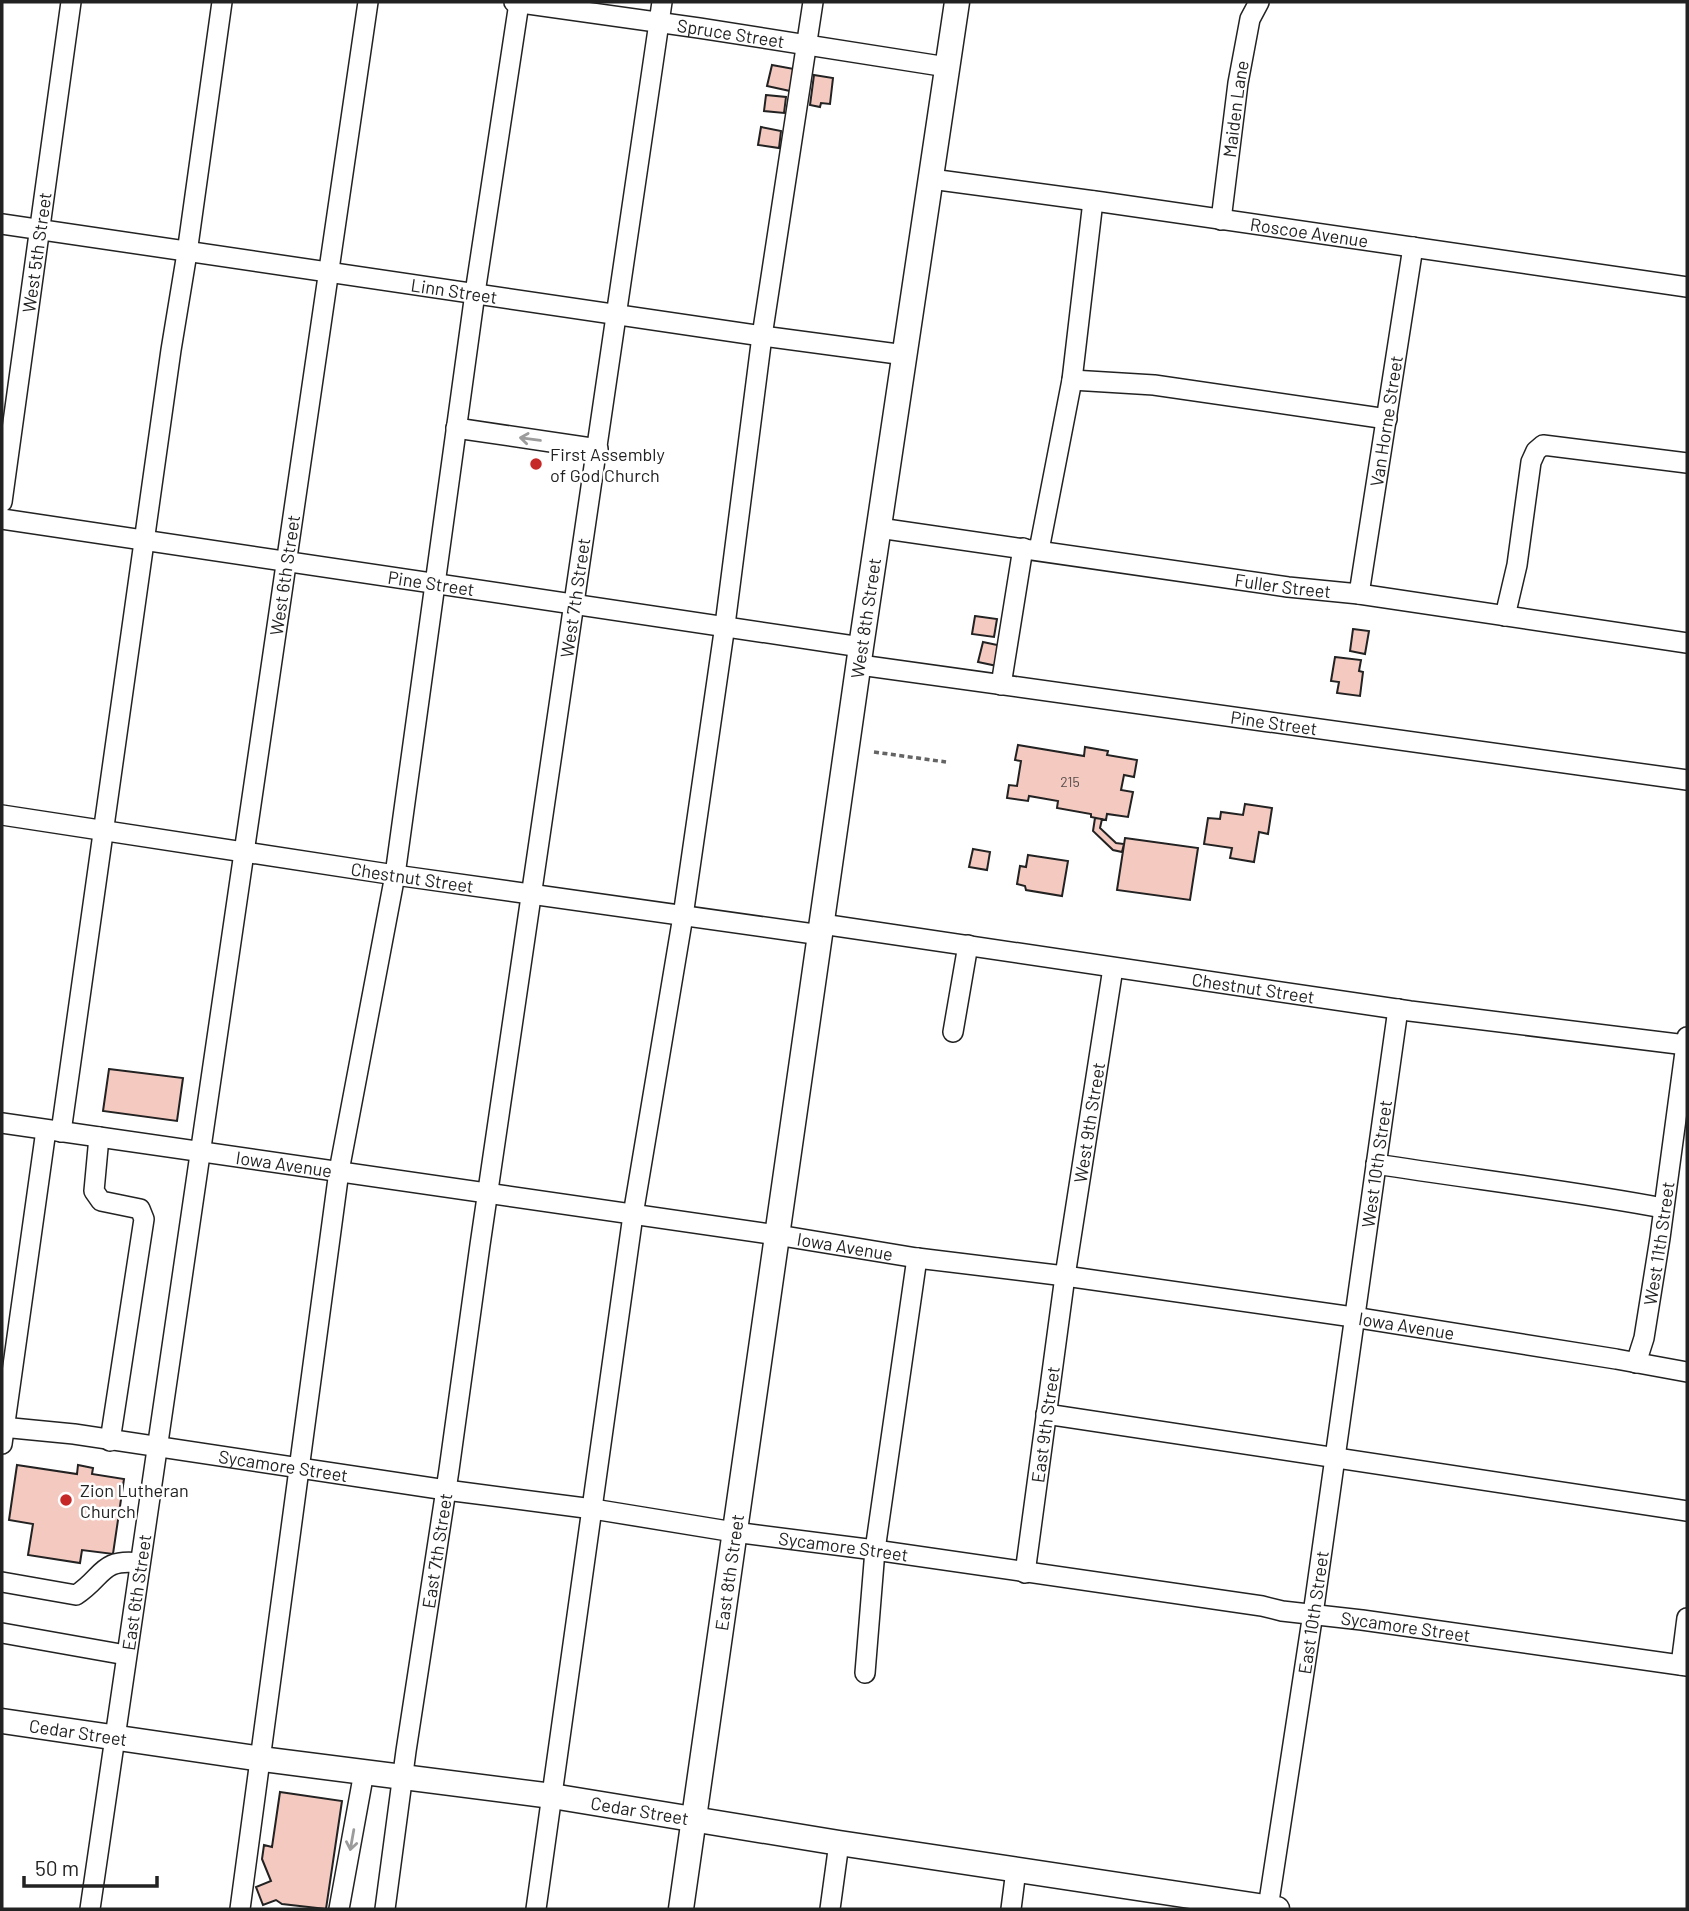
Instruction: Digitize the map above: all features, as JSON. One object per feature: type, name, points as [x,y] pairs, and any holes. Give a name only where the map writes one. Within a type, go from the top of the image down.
[{"type":"main road","name":"West 8th Street","points":[[777,1235],[957,2]]},
{"type":"main road","name":"East 8th Street","points":[[681,1909],[777,1235]]},
{"type":"main road","name":"Cedar Street","points":[[2,1721],[262,1759],[552,1796],[1273,1909]]},
{"type":"street","name":"West 5th Street","points":[[2,502],[71,2]]},
{"type":"street","points":[[3,1433],[104,831],[222,2]]},
{"type":"street","name":"West 6th Street","points":[[200,1150],[368,2]]},
{"type":"street","points":[[240,1909],[339,1171],[395,875],[516,2]]},
{"type":"street","name":"Spruce Street","points":[[516,2],[947,67]]},
{"type":"street","name":"West 7th Street","points":[[489,1193],[662,2]]},
{"type":"street","points":[[536,1909],[634,1214],[682,916],[762,336],[813,2]]},
{"type":"street","name":"Maiden Lane","points":[[1221,220],[1238,83],[1250,19],[1259,2]]},
{"type":"street","name":"Roscoe Avenue","points":[[931,179],[1687,288]]},
{"type":"street","points":[[1001,685],[1072,380],[1093,201]]},
{"type":"street","name":"Linn Street","points":[[2,224],[187,253],[905,355]]},
{"type":"street","name":"Van Horne Street","points":[[1359,594],[1413,247]]},
{"type":"street","points":[[1072,380],[1154,386],[1387,419]]},
{"type":"street","points":[[456,428],[598,449]]},
{"type":"street","points":[[1505,616],[1517,565],[1531,462],[1536,451],[1543,445],[1687,463]]},
{"type":"street","name":"Pine Street","points":[[2,519],[724,625],[1001,685],[1687,780]]},
{"type":"street","name":"Fuller Street","points":[[879,528],[1173,571],[1359,594],[1687,643]]},
{"type":"street","name":"Chestnut Street","points":[[2,816],[682,916],[968,945],[1540,1029],[1686,1041]]},
{"type":"street","points":[[953,1032],[968,945]]},
{"type":"street","name":"West 9th Street","points":[[1065,1276],[1113,968]]},
{"type":"street","name":"West 10th Street","points":[[1353,1317],[1398,1009]]},
{"type":"street","name":"West 11th Street","points":[[1636,1363],[1644,1338],[1686,1041]]},
{"type":"street","name":"Iowa Avenue","points":[[2,1123],[777,1235],[917,1258],[1353,1317],[1687,1372]]},
{"type":"street","points":[[99,1137],[94,1191],[101,1201],[140,1209],[144,1219],[110,1441]]},
{"type":"street","name":"East 6th Street","points":[[90,1909],[200,1150]]},
{"type":"street","points":[[1376,1164],[1583,1193],[1663,1208]]},
{"type":"street","name":"East 7th Street","points":[[385,1909],[402,1777],[489,1193]]},
{"type":"street","points":[[865,1673],[876,1550],[917,1258]]},
{"type":"street","name":"East 9th Street","points":[[1025,1573],[1065,1276]]},
{"type":"street","name":"East 10th Street","points":[[1273,1909],[1353,1317]]},
{"type":"street","points":[[1046,1414],[1687,1511]]},
{"type":"street","name":"Sycamore Street","points":[[3,1433],[157,1446],[446,1490],[593,1508],[734,1532],[1684,1666]]},
{"type":"street","points":[[2,1582],[76,1595],[111,1564],[121,1561],[140,1563]]},
{"type":"street","points":[[1684,1666],[1687,1619]]},
{"type":"street","points":[[2,1633],[126,1655]]},
{"type":"street","points":[[339,1909],[364,1772]]},
{"type":"street","points":[[830,1909],[839,1843]]},
{"type":"street","points":[[1011,1909],[1016,1870]]},
{"type":"path","points":[[874,752],[946,762]]},
{"type":"building","points":[[772,65],[794,69],[790,91],[767,86]]},
{"type":"building","points":[[814,75],[833,78],[830,104],[821,103],[820,107],[810,105]]},
{"type":"building","points":[[766,95],[786,97],[784,113],[764,111]]},
{"type":"building","points":[[761,127],[781,131],[779,148],[758,145]]},
{"type":"building","points":[[975,616],[997,619],[994,637],[972,634]]},
{"type":"building","points":[[1353,629],[1369,631],[1365,654],[1350,651]]},
{"type":"building","points":[[983,642],[1002,646],[997,666],[978,662]]},
{"type":"building","points":[[1335,657],[1361,660],[1359,671],[1363,672],[1360,696],[1337,693],[1339,682],[1331,681]]},
{"type":"building","points":[[1018,745],[1084,756],[1085,747],[1108,751],[1107,755],[1137,760],[1134,777],[1124,775],[1121,790],[1133,792],[1128,817],[1107,814],[1106,820],[1091,817],[1091,814],[1057,808],[1058,801],[1029,796],[1028,801],[1007,798],[1009,785],[1017,786],[1021,761],[1015,760]]},
{"type":"building","points":[[1245,804],[1272,808],[1268,834],[1259,832],[1254,862],[1230,858],[1232,848],[1204,844],[1208,818],[1220,819],[1221,812],[1243,815]]},
{"type":"building","points":[[1095,818],[1102,819],[1100,828],[1116,843],[1124,844],[1122,852],[1113,850],[1093,831]]},
{"type":"building","points":[[1125,838],[1198,848],[1190,900],[1117,890]]},
{"type":"building","points":[[973,849],[990,852],[987,870],[969,867]]},
{"type":"building","points":[[1028,855],[1068,861],[1062,896],[1026,890],[1025,886],[1017,884],[1020,866],[1026,867]]},
{"type":"building","points":[[109,1069],[183,1078],[177,1121],[103,1111]]},
{"type":"building","name":"Zion Lutheran Church","points":[[17,1465],[77,1474],[78,1465],[93,1468],[92,1474],[124,1479],[113,1554],[82,1550],[80,1563],[28,1555],[33,1524],[9,1520]]},
{"type":"building","points":[[280,1792],[342,1801],[326,1909],[282,1904],[276,1900],[263,1905],[256,1887],[271,1881],[262,1859],[264,1845],[272,1847]]},
{"type":"place","name":"First Assembly of God Church","points":[[536,464]]},
{"type":"place","name":"Zion Lutheran Church","points":[[66,1500]]}]
